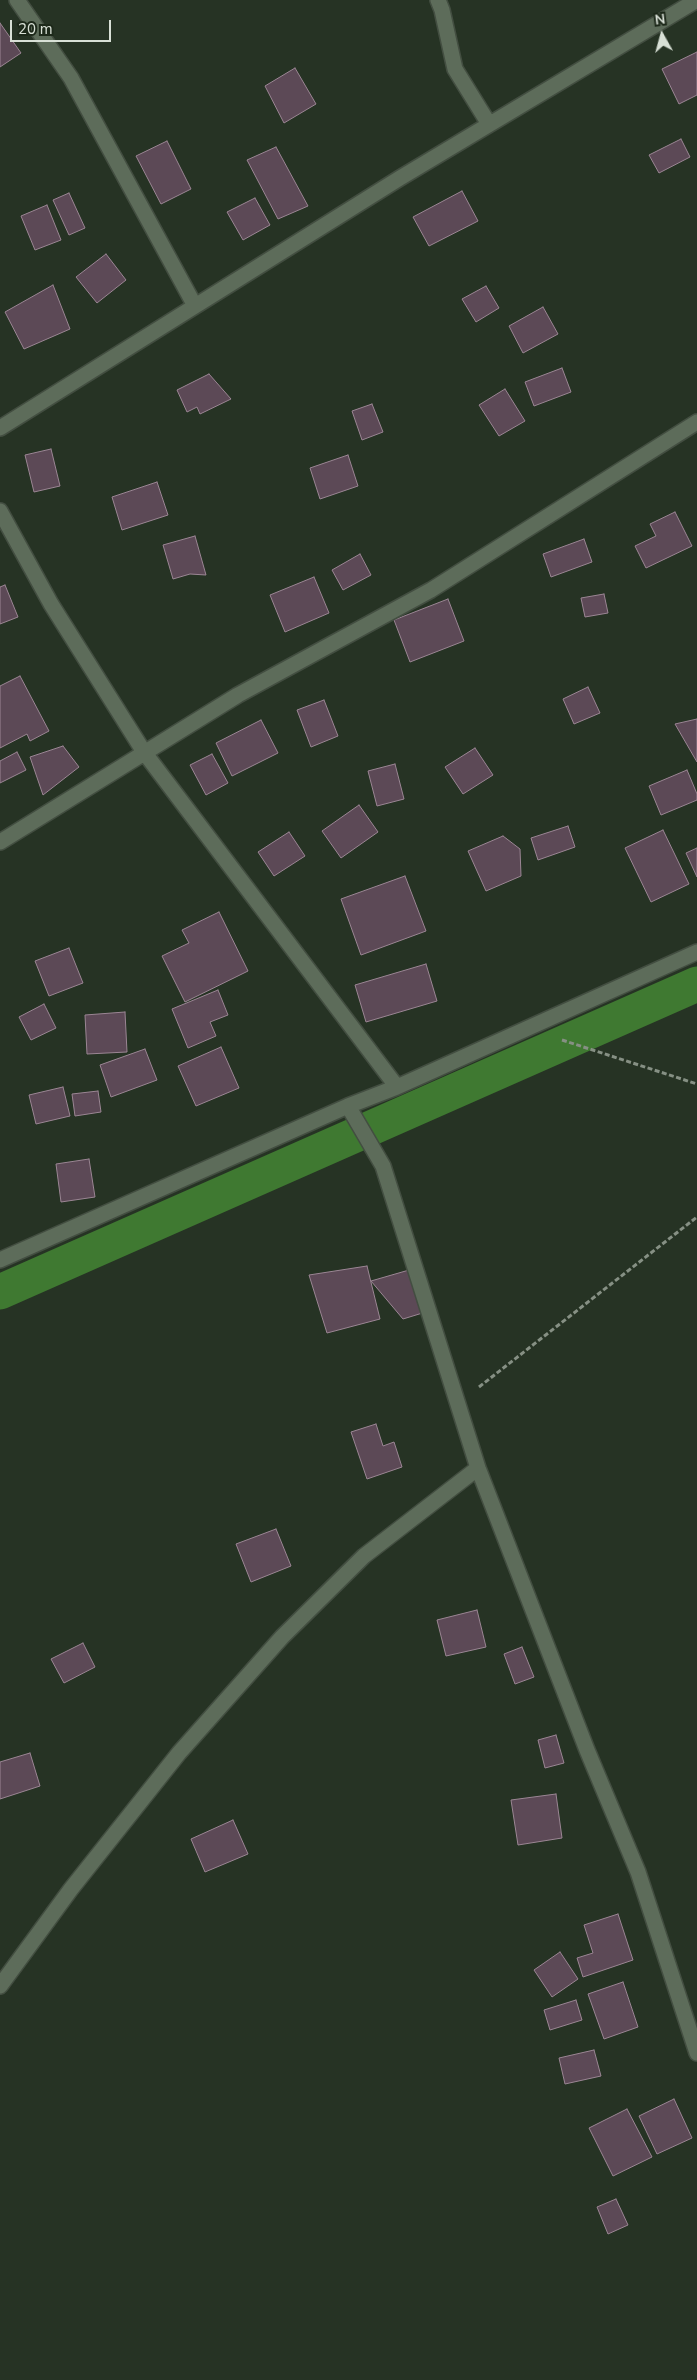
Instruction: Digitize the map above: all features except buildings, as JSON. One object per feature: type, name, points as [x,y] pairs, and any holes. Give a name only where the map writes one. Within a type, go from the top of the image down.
[{"type":"street","points":[[17,0],[71,78],[195,306]]},
{"type":"street","points":[[438,0],[455,69],[489,124]]},
{"type":"street","points":[[0,428],[400,178],[696,0]]},
{"type":"street","points":[[0,842],[238,694],[431,590],[697,422]]},
{"type":"street","points":[[0,511],[51,604],[144,752],[397,1087]]},
{"type":"street","points":[[0,1260],[348,1106],[397,1087],[697,952]]},
{"type":"street","points":[[348,1106],[383,1166],[478,1468],[584,1741],[638,1872],[697,2053]]},
{"type":"street","points":[[0,1986],[71,1889],[179,1753],[282,1637],[364,1556],[478,1468]]},
{"type":"path","points":[[526,1028],[697,1084]]},
{"type":"path","points":[[458,1404],[542,1336],[697,1217]]},
{"type":"waterway","points":[[0,1292],[697,984]]}]
